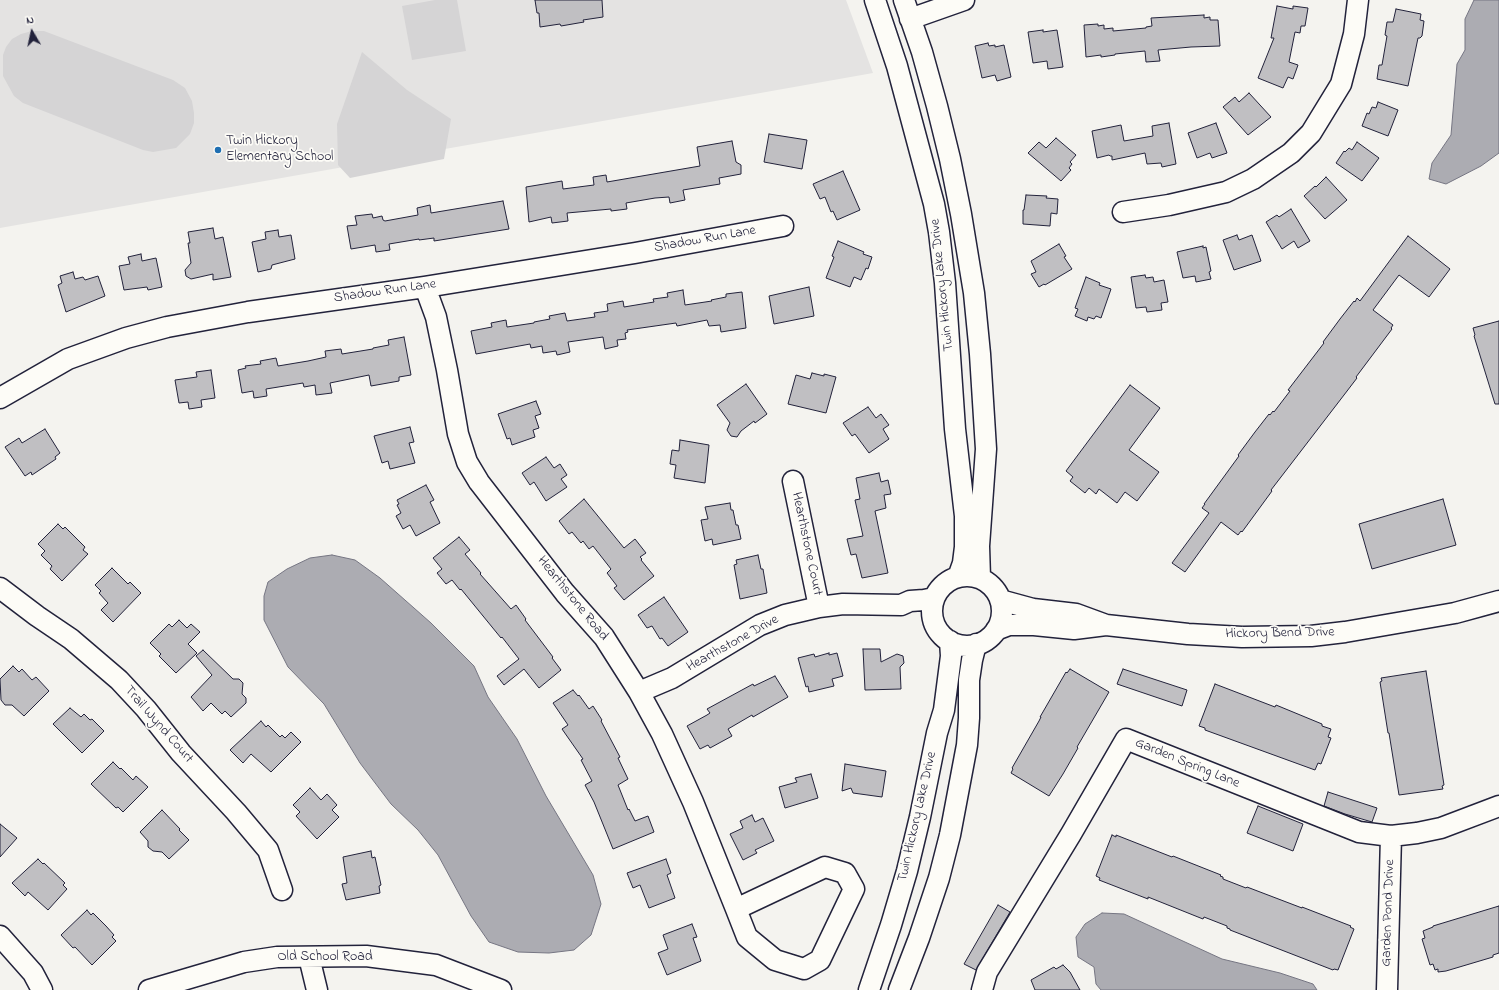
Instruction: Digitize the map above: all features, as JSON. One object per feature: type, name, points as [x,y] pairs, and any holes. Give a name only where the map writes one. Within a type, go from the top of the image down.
[{"type":"street","name":"Twin Hickory Lake Drive","points":[[875,0],[901,80],[940,232],[946,290],[954,422],[965,516],[965,547],[963,563],[958,577]]},
{"type":"street","name":"Twin Hickory Lake Drive","points":[[904,0],[933,90],[950,159],[974,293],[980,354],[986,449],[979,546],[980,578]]},
{"type":"street","points":[[910,19],[964,0]]},
{"type":"street","points":[[1123,212],[1169,205],[1226,192],[1253,179],[1292,153],[1311,133],[1341,84],[1354,34],[1358,0]]},
{"type":"street","name":"Shadow Run Lane","points":[[0,398],[68,359],[126,338],[167,326],[248,312],[425,287],[635,253],[783,226]]},
{"type":"street","name":"Hearthstone Road","points":[[425,287],[436,317],[458,434],[467,462],[479,482],[560,587],[604,637],[639,692],[662,734],[690,796],[747,937],[775,960],[804,969],[820,960],[854,890],[845,873],[825,866],[736,909]]},
{"type":"street","name":"Hearthstone Court","points":[[793,481],[819,607]]},
{"type":"street","points":[[969,576],[980,578],[989,584],[996,592],[1000,600],[1002,613],[996,630],[990,636],[976,644],[965,646],[950,641],[941,635],[936,627],[934,607],[940,588],[948,581],[958,577],[969,576]]},
{"type":"street","name":"Trail Wynd Court","points":[[0,588],[71,639],[119,680],[146,709],[181,753],[236,812],[268,850],[282,890]]},
{"type":"street","name":"Hearthstone Drive","points":[[639,692],[672,678],[760,625],[785,615],[819,607],[843,604],[901,605],[910,601],[924,600],[934,607]]},
{"type":"street","name":"Hickory Bend Drive","points":[[1000,600],[1033,609],[1076,614],[1106,625]]},
{"type":"street","name":"Hickory Bend Drive","points":[[996,630],[1009,625],[1034,625],[1074,629],[1106,625],[1188,634],[1242,637],[1311,636],[1345,632],[1456,613],[1499,601]]},
{"type":"street","name":"Twin Hickory Lake Drive","points":[[869,990],[907,871],[937,733],[944,710],[951,656],[950,641]]},
{"type":"street","points":[[899,990],[920,938],[939,878],[950,835],[967,745],[969,680],[976,644]]},
{"type":"street","name":"Garden Spring Lane","points":[[982,990],[987,972],[1067,841],[1126,740],[1359,832],[1391,836],[1417,833],[1441,828],[1499,806]]},
{"type":"street","name":"Garden Pond Drive","points":[[1387,990],[1391,836]]},
{"type":"street","points":[[0,936],[33,973],[42,990]]},
{"type":"street","name":"Old School Road","points":[[149,990],[244,962],[277,957],[366,956],[436,965],[501,990]]},
{"type":"street","points":[[309,957],[317,990]]},
{"type":"shaded area","name":"Twin Hickory Elementary School","points":[[0,0],[846,0],[873,73],[0,228]]},
{"type":"shaded area","points":[[435,0],[457,0],[466,51],[412,60],[402,6]]},
{"type":"shaded area","points":[[1474,0],[1499,0],[1499,153],[1481,166],[1446,184],[1429,179],[1432,163],[1451,135],[1457,64],[1465,50],[1465,19]]},
{"type":"shaded area","points":[[32,31],[44,31],[173,80],[185,88],[192,101],[194,123],[190,134],[176,148],[153,152],[143,150],[23,103],[14,96],[3,76],[3,55],[6,47],[12,39],[21,34]]},
{"type":"shaded area","points":[[362,52],[407,90],[451,119],[444,159],[350,178],[338,165],[337,124]]},
{"type":"shaded area","points":[[332,555],[355,560],[380,578],[431,623],[474,666],[488,697],[517,739],[546,796],[593,875],[601,904],[591,935],[574,950],[549,953],[518,952],[489,942],[471,916],[438,855],[418,830],[391,804],[360,763],[324,704],[288,667],[264,620],[264,596],[268,582],[287,569],[310,558]]},
{"type":"shaded area","points":[[1102,913],[1124,914],[1222,959],[1280,973],[1313,984],[1317,990],[1101,990],[1096,984],[1094,967],[1078,957],[1076,937],[1085,924]]},
{"type":"building","points":[[535,0],[602,0],[603,17],[583,20],[584,22],[561,26],[560,24],[540,27],[539,13],[537,13]]},
{"type":"building","points":[[1277,6],[1293,9],[1293,6],[1308,8],[1305,26],[1301,26],[1300,33],[1295,32],[1289,62],[1298,65],[1293,79],[1288,77],[1283,88],[1258,78],[1274,38],[1271,38]]},
{"type":"building","points":[[1396,9],[1421,14],[1420,20],[1424,21],[1422,36],[1418,38],[1408,86],[1377,79],[1379,65],[1382,65],[1387,36],[1385,35],[1387,22],[1393,22]]},
{"type":"building","points":[[1204,15],[1204,18],[1210,17],[1210,20],[1218,20],[1220,46],[1158,50],[1160,61],[1146,62],[1145,51],[1101,57],[1101,55],[1086,57],[1084,25],[1104,25],[1104,29],[1113,28],[1113,31],[1146,28],[1152,26],[1151,18]]},
{"type":"building","points":[[1043,30],[1043,32],[1057,30],[1063,67],[1048,69],[1047,61],[1033,63],[1028,32]]},
{"type":"building","points":[[988,43],[989,46],[995,45],[995,47],[1004,45],[1011,77],[997,81],[995,75],[982,78],[975,46]]},
{"type":"building","points":[[1249,93],[1271,117],[1248,135],[1223,107],[1235,97],[1239,102]]},
{"type":"building","points":[[1378,102],[1398,110],[1388,136],[1362,126],[1367,113],[1369,114],[1372,107],[1376,108]]},
{"type":"building","points":[[1169,123],[1176,164],[1162,167],[1161,163],[1147,164],[1145,153],[1112,160],[1112,156],[1109,155],[1097,158],[1092,131],[1121,125],[1124,141],[1153,136],[1152,126]]},
{"type":"building","points":[[1216,123],[1227,153],[1212,158],[1210,153],[1197,158],[1188,133]]},
{"type":"building","points":[[769,134],[807,140],[802,169],[764,162]]},
{"type":"building","points":[[1056,138],[1076,155],[1070,162],[1072,164],[1069,168],[1071,170],[1061,181],[1028,153],[1039,142],[1046,148]]},
{"type":"building","points":[[732,141],[736,162],[741,165],[741,174],[719,178],[720,184],[683,190],[685,200],[670,203],[669,197],[655,198],[626,203],[627,209],[567,213],[568,221],[552,223],[551,217],[529,222],[526,187],[562,181],[563,189],[594,185],[593,177],[606,175],[607,182],[700,166],[697,147]]},
{"type":"building","points":[[1357,142],[1379,158],[1362,181],[1336,163],[1344,151],[1345,152],[1349,148],[1352,150]]},
{"type":"building","points":[[843,171],[860,210],[837,220],[833,211],[831,212],[825,197],[820,199],[813,184]]},
{"type":"building","points":[[1326,177],[1347,200],[1325,219],[1304,196]]},
{"type":"building","points":[[1026,195],[1047,196],[1046,198],[1058,199],[1057,214],[1051,213],[1050,226],[1023,224],[1023,210]]},
{"type":"building","points":[[503,201],[509,229],[434,241],[434,238],[389,244],[390,250],[376,252],[375,245],[351,249],[347,226],[357,225],[355,216],[372,214],[373,218],[382,216],[383,220],[385,221],[418,215],[417,208],[430,205],[431,213]]},
{"type":"building","points":[[1291,209],[1310,241],[1298,248],[1294,241],[1282,249],[1266,222],[1277,215],[1279,217]]},
{"type":"building","points":[[213,228],[215,239],[223,237],[231,277],[213,280],[213,274],[191,279],[186,276],[185,270],[191,263],[188,232]]},
{"type":"building","points":[[278,230],[279,237],[291,235],[295,259],[272,265],[271,269],[258,272],[252,242],[266,239],[265,232]]},
{"type":"building","points":[[1237,235],[1239,240],[1252,235],[1261,261],[1234,270],[1223,240]]},
{"type":"building","points":[[1408,236],[1450,269],[1429,297],[1399,275],[1373,310],[1393,325],[1391,328],[1392,329],[1356,377],[1357,378],[1271,490],[1272,491],[1242,532],[1241,531],[1238,535],[1221,522],[1185,572],[1172,563],[1209,513],[1202,508],[1204,504],[1239,456],[1238,455],[1269,414],[1270,415],[1273,411],[1274,412],[1290,391],[1288,390],[1324,343],[1323,342],[1340,319],[1357,298],[1360,301]]},
{"type":"building","points":[[838,241],[872,257],[868,269],[866,268],[861,280],[854,277],[850,287],[826,278]]},
{"type":"building","points":[[1059,244],[1066,256],[1064,257],[1072,269],[1039,287],[1031,274],[1036,272],[1031,261]]},
{"type":"building","points":[[1203,246],[1203,248],[1206,247],[1211,271],[1209,272],[1211,279],[1196,282],[1195,276],[1183,278],[1177,252]]},
{"type":"building","points":[[141,254],[142,261],[156,258],[162,287],[148,290],[147,287],[124,290],[119,266],[130,264],[128,257]]},
{"type":"building","points":[[73,272],[75,279],[83,277],[85,280],[98,276],[105,296],[66,312],[58,285],[62,283],[60,276]]},
{"type":"building","points":[[1145,275],[1146,278],[1153,277],[1154,282],[1164,280],[1168,302],[1161,303],[1162,310],[1147,312],[1146,307],[1136,308],[1131,277]]},
{"type":"building","points":[[1086,277],[1100,283],[1099,285],[1111,289],[1101,318],[1096,316],[1094,319],[1088,317],[1087,321],[1075,316],[1078,309],[1075,308]]},
{"type":"building","points":[[809,287],[814,316],[774,324],[769,296]]},
{"type":"building","points":[[683,290],[685,305],[712,301],[711,300],[726,297],[726,294],[742,292],[746,328],[721,332],[720,325],[709,326],[707,320],[677,326],[676,323],[627,330],[628,332],[625,333],[626,339],[617,340],[618,346],[605,349],[603,337],[568,342],[570,352],[557,355],[556,351],[543,353],[542,346],[531,348],[530,344],[476,354],[471,331],[492,327],[491,323],[506,320],[507,327],[534,323],[550,319],[549,316],[565,313],[567,321],[595,317],[594,313],[608,311],[607,304],[623,301],[624,307],[654,302],[653,299],[668,297],[667,293]]},
{"type":"building","points":[[1499,321],[1499,404],[1495,404],[1474,336],[1473,328]]},
{"type":"building","points":[[404,337],[411,375],[399,377],[399,381],[371,386],[369,375],[330,383],[332,393],[316,395],[315,385],[304,387],[303,383],[266,389],[267,396],[254,398],[253,391],[242,393],[238,370],[246,368],[245,366],[261,364],[260,361],[276,358],[278,366],[308,361],[326,357],[325,351],[341,349],[342,354],[373,349],[389,345],[388,340]]},
{"type":"building","points":[[211,370],[215,398],[201,400],[202,407],[189,409],[188,402],[179,403],[175,380],[197,377],[196,372]]},
{"type":"building","points":[[812,373],[836,377],[826,413],[788,404],[796,375],[810,379]]},
{"type":"building","points":[[746,384],[767,414],[755,423],[754,421],[741,431],[737,437],[731,436],[727,430],[730,423],[717,405]]},
{"type":"building","points":[[1130,385],[1160,408],[1129,450],[1159,472],[1137,501],[1125,492],[1117,503],[1099,489],[1096,494],[1089,488],[1085,493],[1070,481],[1073,477],[1066,471]]},
{"type":"building","points":[[536,401],[541,414],[535,416],[539,428],[533,430],[535,437],[512,445],[510,438],[507,439],[498,414]]},
{"type":"building","points":[[868,407],[876,418],[881,414],[889,425],[883,429],[889,439],[869,453],[855,434],[852,436],[843,423]]},
{"type":"building","points":[[410,427],[414,442],[409,443],[415,463],[390,469],[388,461],[382,463],[374,436]]},
{"type":"building","points":[[45,429],[60,453],[55,457],[56,459],[32,475],[31,472],[25,476],[5,447],[19,438],[22,443]]},
{"type":"building","points":[[680,440],[709,445],[705,483],[674,478],[676,465],[670,464],[672,450],[679,451]]},
{"type":"building","points":[[546,457],[554,468],[560,464],[567,475],[561,479],[567,487],[546,501],[534,482],[530,485],[522,473]]},
{"type":"building","points":[[879,473],[881,482],[888,480],[891,494],[884,495],[886,508],[875,511],[888,573],[862,578],[856,554],[851,555],[847,539],[863,536],[855,500],[860,499],[856,478]]},
{"type":"building","points":[[426,485],[434,500],[430,502],[440,523],[416,536],[410,525],[403,529],[396,516],[401,513],[397,505],[399,504],[397,500]]},
{"type":"building","points":[[584,499],[624,548],[635,539],[646,553],[640,557],[642,559],[641,560],[654,576],[624,600],[614,588],[617,586],[607,573],[611,569],[593,546],[589,549],[583,541],[581,543],[572,532],[569,534],[559,521]]},
{"type":"building","points":[[1443,499],[1456,545],[1372,569],[1359,524]]},
{"type":"building","points":[[730,503],[736,525],[738,525],[741,539],[713,545],[712,539],[705,541],[701,520],[708,519],[705,507]]},
{"type":"building","points":[[58,524],[63,529],[65,527],[85,547],[83,550],[88,554],[62,581],[50,569],[52,566],[41,555],[45,551],[38,544]]},
{"type":"building","points":[[459,537],[470,550],[465,554],[481,573],[480,574],[511,609],[516,605],[561,670],[539,688],[524,669],[504,685],[497,676],[519,659],[461,589],[460,590],[452,580],[446,584],[437,573],[442,569],[433,558]]},
{"type":"building","points":[[758,555],[761,569],[763,569],[767,593],[740,599],[734,565],[737,564],[736,560]]},
{"type":"building","points":[[112,568],[128,584],[130,582],[141,593],[113,622],[101,610],[108,603],[99,593],[101,591],[95,585]]},
{"type":"building","points":[[664,597],[688,632],[668,646],[662,638],[660,639],[652,626],[647,628],[638,615]]},
{"type":"building","points":[[179,620],[187,628],[191,624],[200,632],[188,644],[197,653],[176,673],[159,656],[161,654],[150,643],[169,624],[172,627]]},
{"type":"building","points":[[863,649],[880,649],[881,662],[897,654],[903,656],[904,663],[900,667],[901,689],[865,690]]},
{"type":"building","points":[[203,650],[233,679],[239,679],[243,683],[242,694],[246,698],[246,703],[231,717],[225,711],[222,714],[211,703],[203,711],[191,697],[212,675],[196,656]]},
{"type":"building","points":[[829,653],[829,655],[837,653],[843,676],[832,679],[834,686],[809,692],[808,686],[806,687],[798,658],[814,654],[815,657]]},
{"type":"building","points":[[13,666],[19,672],[22,669],[32,680],[36,677],[49,691],[24,716],[12,705],[5,705],[1,700],[0,679]]},
{"type":"building","points":[[1070,669],[1109,692],[1049,796],[1011,773],[1012,768],[1040,717],[1066,672],[1067,673]]},
{"type":"building","points":[[1123,669],[1187,690],[1182,706],[1117,684]]},
{"type":"building","points":[[1426,671],[1444,785],[1442,786],[1443,789],[1399,795],[1380,682],[1382,681],[1381,678]]},
{"type":"building","points":[[775,676],[788,697],[728,729],[732,736],[710,748],[708,745],[700,749],[687,726],[710,713],[707,709],[753,684],[754,686]]},
{"type":"building","points":[[1215,684],[1275,707],[1276,705],[1331,729],[1328,737],[1331,738],[1321,764],[1318,763],[1315,770],[1205,730],[1205,728],[1199,726]]},
{"type":"building","points":[[573,690],[578,696],[579,695],[589,709],[593,706],[602,720],[601,721],[620,757],[618,758],[628,779],[618,785],[628,810],[629,809],[635,821],[648,816],[654,832],[613,849],[594,802],[585,785],[592,781],[581,760],[583,759],[562,729],[568,725],[553,703]]},
{"type":"building","points":[[70,708],[81,717],[84,714],[90,720],[92,719],[104,731],[82,753],[53,724]]},
{"type":"building","points":[[261,721],[266,727],[268,725],[280,737],[282,735],[285,738],[291,732],[301,742],[271,772],[251,754],[243,763],[230,750]]},
{"type":"building","points":[[113,762],[133,780],[136,776],[148,787],[123,812],[118,807],[116,808],[91,784]]},
{"type":"building","points":[[845,764],[886,771],[882,797],[853,793],[851,788],[842,791]]},
{"type":"building","points":[[811,774],[818,798],[785,808],[779,787],[797,782],[795,778]]},
{"type":"building","points":[[310,788],[321,800],[327,794],[337,805],[332,810],[339,817],[317,839],[296,816],[300,812],[293,805]]},
{"type":"building","points":[[1328,792],[1377,808],[1372,822],[1324,806]]},
{"type":"building","points":[[1258,806],[1303,824],[1293,851],[1247,833]]},
{"type":"building","points":[[162,810],[189,840],[169,859],[162,852],[153,851],[148,847],[148,841],[140,832]]},
{"type":"building","points":[[752,815],[755,822],[763,818],[774,841],[755,850],[757,853],[743,860],[730,834],[743,828],[740,821]]},
{"type":"building","points":[[0,824],[17,838],[0,857]]},
{"type":"building","points":[[1112,835],[1116,837],[1116,835],[1172,857],[1173,856],[1221,875],[1220,876],[1223,877],[1223,879],[1351,926],[1350,927],[1354,929],[1338,970],[1333,970],[1230,930],[1227,926],[1204,917],[1203,919],[1148,897],[1148,899],[1099,880],[1100,878],[1096,876]]},
{"type":"building","points":[[371,851],[372,858],[375,857],[381,885],[379,886],[380,893],[346,900],[342,884],[347,883],[343,857]]},
{"type":"building","points":[[38,859],[65,883],[63,885],[67,889],[48,910],[28,892],[25,896],[12,883]]},
{"type":"building","points":[[666,859],[671,873],[667,875],[675,898],[649,908],[640,885],[633,888],[627,873]]},
{"type":"building","points":[[998,905],[1010,912],[976,970],[964,964]]},
{"type":"building","points":[[1499,906],[1499,953],[1493,955],[1493,957],[1446,971],[1438,972],[1438,969],[1435,970],[1433,964],[1430,965],[1422,939],[1425,938],[1423,931],[1433,926]]},
{"type":"building","points":[[87,910],[91,915],[93,913],[106,926],[114,935],[112,937],[116,941],[92,965],[61,935]]},
{"type":"building","points":[[692,924],[697,937],[693,938],[701,961],[667,975],[658,953],[668,949],[663,935]]},
{"type":"building","points":[[1063,965],[1070,972],[1080,990],[1035,990],[1031,980],[1054,967],[1056,969]]},
{"type":"place","name":"Twin Hickory Elementary School","points":[[218,150]]}]
